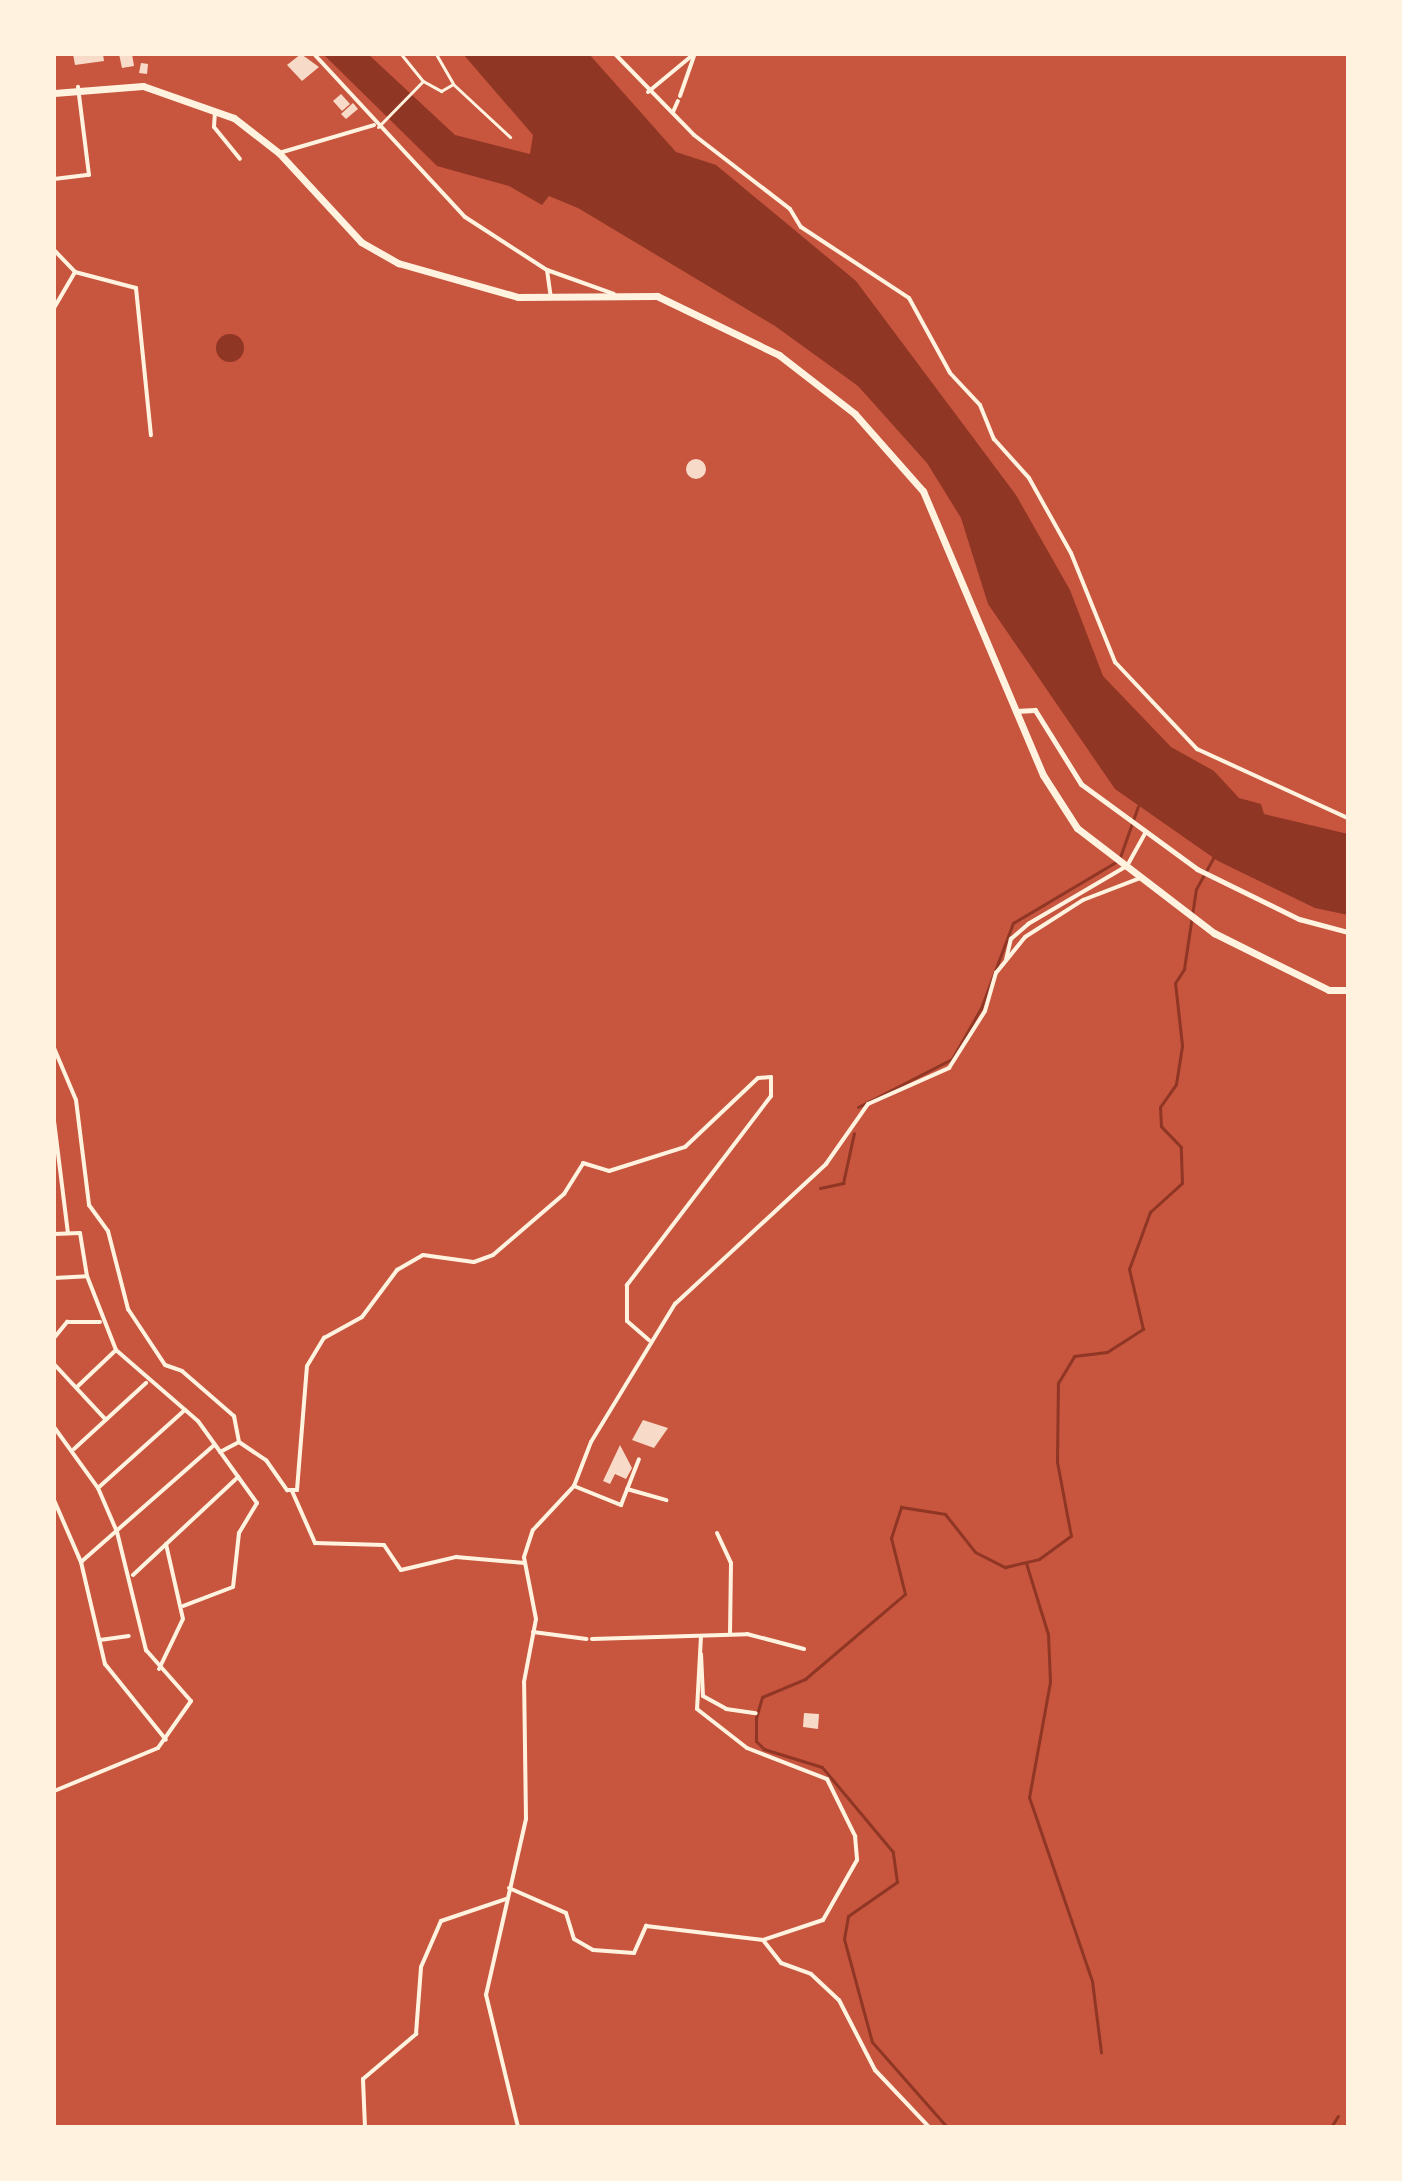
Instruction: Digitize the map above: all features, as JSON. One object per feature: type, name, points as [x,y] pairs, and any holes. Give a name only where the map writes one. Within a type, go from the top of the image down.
[{"type":"main road","points":[[54,93],[78,87],[143,86],[215,109],[279,153],[337,220],[398,263],[463,284],[551,299],[614,294],[657,296],[731,327],[826,389],[888,447],[941,524],[961,591],[1064,813],[1109,855],[1205,926],[1329,990],[1348,990]]},
{"type":"street","points":[[314,54],[376,126],[482,231],[547,270],[614,294]]},
{"type":"street","points":[[401,54],[423,81],[441,91],[453,84]]},
{"type":"street","points":[[436,54],[453,84],[510,137]]},
{"type":"street","points":[[615,54],[648,92],[673,112],[694,135],[830,250],[909,298],[950,373],[980,405],[994,439],[1029,478],[1071,553],[1115,662],[1197,749],[1348,818]]},
{"type":"street","points":[[648,92],[694,54]]},
{"type":"street","points":[[673,112],[694,54]]},
{"type":"street","points":[[279,153],[376,126],[423,81]]},
{"type":"street","points":[[54,179],[89,175],[78,87]]},
{"type":"street","points":[[215,109],[214,127],[240,159]]},
{"type":"street","points":[[54,250],[75,272],[136,288],[151,435]]},
{"type":"street","points":[[547,270],[551,299]]},
{"type":"street","points":[[54,308],[75,272]]},
{"type":"street","points":[[1015,711],[1035,710],[1081,784],[1197,869],[1348,932]]},
{"type":"street","points":[[1006,960],[1011,939],[1028,924],[1127,866],[1145,833]]},
{"type":"street","points":[[518,2127],[486,1995],[526,1819],[524,1682],[533,1632],[525,1563],[533,1530],[574,1486],[649,1340],[725,1255],[826,1164],[868,1104],[949,1068],[1006,960],[1025,937],[1083,900],[1140,878]]},
{"type":"street","points":[[54,1048],[76,1100],[89,1205],[108,1231],[128,1309],[165,1365],[182,1371],[234,1416],[239,1442],[292,1491],[315,1543],[384,1545],[401,1570],[456,1557],[525,1563]]},
{"type":"street","points":[[292,1491],[302,1486],[307,1366],[324,1338],[362,1317],[397,1270],[423,1255],[474,1262],[493,1255],[564,1194],[583,1163],[609,1171],[685,1147],[766,1075],[775,1081],[771,1096],[627,1285],[627,1321],[649,1340]]},
{"type":"street","points":[[54,1121],[68,1233]]},
{"type":"street","points":[[54,1191],[62,1191]]},
{"type":"street","points":[[54,1234],[80,1233],[87,1276],[101,1321],[116,1350],[146,1383],[185,1410],[257,1503],[239,1533],[233,1587],[183,1606]]},
{"type":"street","points":[[54,1278],[87,1276]]},
{"type":"street","points":[[54,1338],[67,1322],[101,1321]]},
{"type":"street","points":[[78,1386],[116,1350]]},
{"type":"street","points":[[54,1364],[78,1386],[106,1420]]},
{"type":"street","points":[[74,1450],[146,1383]]},
{"type":"street","points":[[98,1488],[185,1410]]},
{"type":"street","points":[[54,1427],[74,1450],[98,1488],[117,1532],[133,1575],[140,1634],[159,1669],[191,1701],[166,1740],[54,1791]]},
{"type":"street","points":[[220,1453],[239,1442]]},
{"type":"street","points":[[81,1562],[214,1445]]},
{"type":"street","points":[[574,1486],[621,1505],[639,1459]]},
{"type":"street","points":[[133,1575],[238,1477]]},
{"type":"street","points":[[627,1489],[666,1500]]},
{"type":"street","points":[[54,1500],[81,1562],[100,1640],[122,1693],[166,1740]]},
{"type":"street","points":[[717,1533],[731,1563],[730,1634]]},
{"type":"street","points":[[159,1669],[179,1632],[183,1606],[166,1544]]},
{"type":"street","points":[[533,1632],[590,1639],[730,1634],[804,1649]]},
{"type":"street","points":[[100,1640],[129,1636]]},
{"type":"street","points":[[509,1888],[566,1913],[574,1939],[593,1950],[634,1953],[646,1926],[763,1940],[823,1920],[857,1860],[855,1836],[827,1779],[747,1748],[697,1709],[701,1636]]},
{"type":"street","points":[[700,1648],[703,1696],[726,1709],[756,1713]]},
{"type":"street","points":[[365,2127],[363,2079],[416,2034],[421,1967],[441,1921],[506,1899]]},
{"type":"street","points":[[763,1940],[781,1963],[811,1974],[839,2000],[875,2070],[929,2127]]},
{"type":"shaded area","points":[[323,54],[368,54],[455,135],[530,154],[533,135],[463,54],[589,54],[676,152],[716,165],[856,281],[1016,495],[1070,590],[1103,676],[1171,747],[1214,771],[1239,798],[1261,804],[1264,814],[1348,834],[1348,915],[1315,908],[1218,861],[1115,789],[988,604],[961,518],[927,463],[858,386],[775,326],[578,208],[549,196],[542,205],[509,186],[437,166]]},
{"type":"shaded area","points":[[230,334],[240,338],[244,348],[240,358],[230,362],[220,358],[216,348],[220,338]]},
{"type":"building","points":[[73,54],[103,54],[104,61],[75,65]]},
{"type":"building","points":[[119,54],[132,54],[134,66],[122,68]]},
{"type":"building","points":[[301,54],[319,67],[302,81],[287,65]]},
{"type":"building","points":[[141,63],[148,64],[147,74],[139,73]]},
{"type":"building","points":[[341,94],[350,104],[342,111],[333,101]]},
{"type":"building","points":[[353,103],[358,109],[346,119],[341,114]]},
{"type":"building","points":[[696,459],[703,462],[706,469],[703,476],[696,479],[689,476],[686,469],[689,462]]},
{"type":"building","points":[[643,1420],[668,1428],[654,1448],[632,1440]]},
{"type":"building","points":[[620,1445],[632,1468],[626,1479],[615,1474],[610,1484],[603,1481]]},
{"type":"building","points":[[804,1713],[819,1714],[818,1729],[803,1727]]},
{"type":"waterway","points":[[858,1107],[952,1059],[981,1008],[1013,923],[1119,860],[1138,806]]},
{"type":"waterway","points":[[947,2127],[872,2042],[844,1939],[848,1916],[897,1882],[893,1852],[822,1767],[764,1749],[756,1741],[756,1718],[762,1697],[805,1679],[905,1594],[891,1538],[901,1507],[945,1514],[975,1552],[1005,1567],[1039,1559],[1071,1536],[1057,1462],[1058,1383],[1074,1356],[1107,1352],[1143,1329],[1129,1269],[1150,1212],[1182,1183],[1181,1147],[1161,1126],[1160,1107],[1176,1084],[1182,1045],[1175,983],[1184,969],[1196,889],[1214,856]]},
{"type":"waterway","points":[[820,1188],[843,1183],[854,1133]]},
{"type":"waterway","points":[[1026,1563],[1048,1634],[1050,1682],[1029,1797],[1092,1981],[1101,2052]]},
{"type":"waterway","points":[[1331,2127],[1338,2116]]}]
